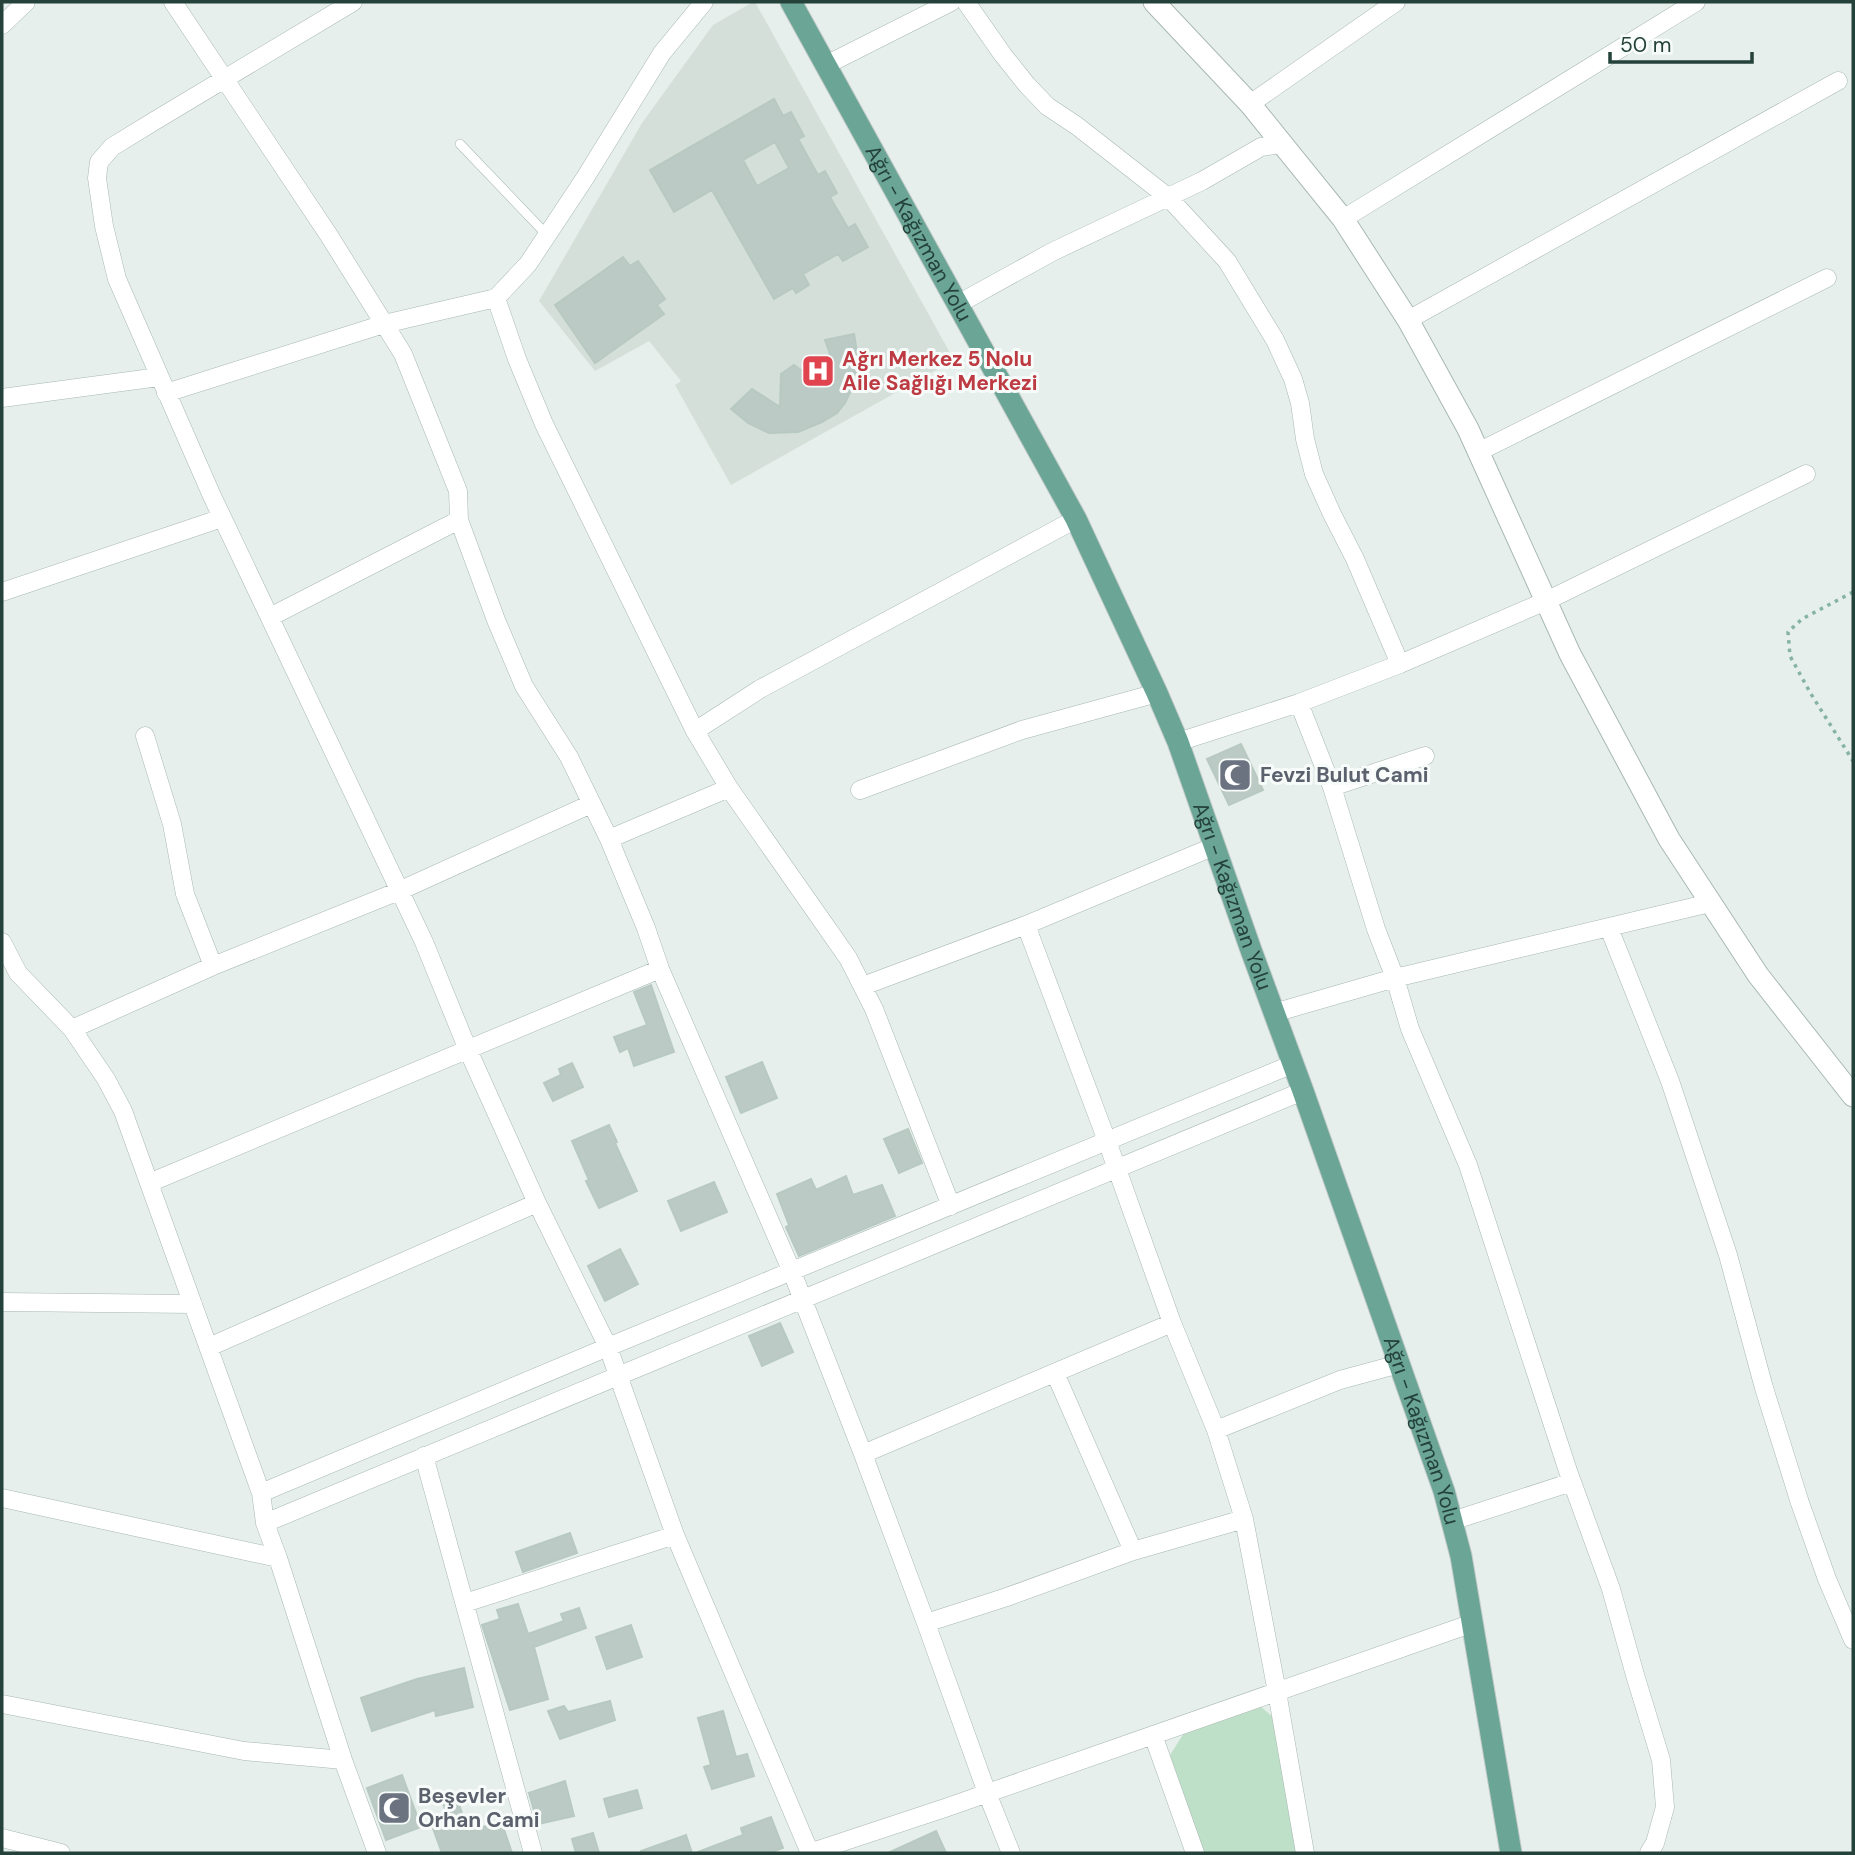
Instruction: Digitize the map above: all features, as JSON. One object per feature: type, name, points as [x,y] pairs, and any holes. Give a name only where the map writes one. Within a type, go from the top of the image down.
[{"type":"main road","name":"Ağrı - Kağızman Yolu","points":[[791,2],[1076,519],[1178,742],[1444,1492],[1461,1556],[1511,1853]]},
{"type":"street","points":[[2,25],[26,2]]},
{"type":"street","points":[[173,2],[328,234],[403,354],[458,491],[459,520],[496,620],[524,686],[569,757],[609,839],[660,969],[792,1272],[863,1454],[1011,1853]]},
{"type":"street","points":[[353,2],[112,147],[99,162],[97,178],[104,226],[117,279],[222,518],[424,942],[468,1050],[537,1203],[608,1347],[675,1535],[809,1853],[1473,1623]]},
{"type":"street","points":[[2,398],[162,385],[384,324],[496,298],[528,264],[663,53],[704,2]]},
{"type":"street","points":[[826,65],[951,2]]},
{"type":"street","points":[[966,2],[1011,65],[1047,106],[1169,198],[1227,261],[1275,340],[1293,379],[1314,474],[1355,559],[1400,664]]},
{"type":"street","points":[[1154,2],[1250,104],[1343,219],[1408,320],[1468,429],[1570,654],[1669,839],[1758,975],[1853,1096]]},
{"type":"street","points":[[1250,104],[1396,2]]},
{"type":"street","points":[[1343,219],[1696,2]]},
{"type":"street","points":[[1408,320],[1838,81]]},
{"type":"street","points":[[958,304],[1052,252],[1202,181],[1261,147],[1283,144]]},
{"type":"street","points":[[1478,452],[1827,278]]},
{"type":"street","points":[[496,298],[544,424],[695,731],[729,788],[848,958],[863,986],[951,1206]]},
{"type":"street","points":[[1178,742],[1299,703],[1400,664],[1546,601],[1806,474]]},
{"type":"street","points":[[2,592],[222,518]]},
{"type":"street","points":[[695,731],[760,689],[1076,519]]},
{"type":"street","points":[[270,617],[459,520]]},
{"type":"street","points":[[860,790],[1022,730],[1157,693]]},
{"type":"street","points":[[1299,703],[1332,787],[1410,1029],[1468,1165],[1572,1482],[1611,1589],[1661,1760],[1665,1807],[1656,1843],[1649,1853]]},
{"type":"street","points":[[145,736],[172,824],[185,894],[213,966]]},
{"type":"street","points":[[1332,787],[1425,756]]},
{"type":"street","points":[[609,839],[729,788]]},
{"type":"street","points":[[72,1029],[213,966],[399,891],[591,804]]},
{"type":"street","points":[[863,986],[1026,925],[1215,846]]},
{"type":"street","points":[[1274,1013],[1395,978],[1710,903]]},
{"type":"street","points":[[1026,925],[1172,1324],[1216,1430],[1244,1519],[1305,1853]]},
{"type":"street","points":[[1609,928],[1670,1081],[1728,1255],[1764,1388],[1800,1503],[1853,1640]]},
{"type":"street","points":[[2,942],[18,973],[72,1029],[106,1079],[123,1111],[261,1493],[265,1523],[343,1760],[377,1853]]},
{"type":"street","points":[[149,1183],[660,969]]},
{"type":"street","points":[[261,1493],[1293,1064]]},
{"type":"street","points":[[265,1523],[1303,1091]]},
{"type":"street","points":[[209,1347],[537,1203]]},
{"type":"street","points":[[2,1302],[193,1304]]},
{"type":"street","points":[[863,1454],[1172,1324]]},
{"type":"street","points":[[1216,1430],[1340,1380],[1399,1364]]},
{"type":"street","points":[[1055,1373],[1133,1551]]},
{"type":"street","points":[[424,1456],[533,1853]]},
{"type":"street","points":[[1452,1521],[1572,1482]]},
{"type":"street","points":[[2,1498],[278,1558]]},
{"type":"street","points":[[926,1623],[1133,1551],[1244,1519]]},
{"type":"street","points":[[465,1603],[675,1535]]},
{"type":"street","points":[[2,1704],[244,1751],[343,1760]]},
{"type":"street","points":[[1153,1735],[1195,1853]]},
{"type":"street","points":[[2,1838],[61,1853]]},
{"type":"lane","points":[[460,144],[547,235]]},
{"type":"path","points":[[1853,592],[1802,620],[1788,632],[1790,656],[1853,761]]},
{"type":"shaded area","points":[[753,2],[954,360],[731,485],[675,385],[681,381],[649,341],[595,371],[539,301],[642,123],[713,25]]},
{"type":"green space","points":[[1260,1706],[1274,1718],[1299,1853],[1204,1853],[1170,1755],[1184,1733]]},
{"type":"building","points":[[774,99],[783,116],[791,112],[804,136],[798,139],[818,175],[825,171],[837,193],[830,197],[848,228],[855,224],[868,247],[843,261],[838,254],[803,274],[809,285],[796,293],[793,288],[774,299],[712,190],[674,212],[650,170]],"holes":[[[775,142],[789,168],[757,186],[743,160]]]},
{"type":"building","points":[[623,257],[630,266],[638,261],[665,299],[657,305],[664,314],[595,363],[555,305]]},
{"type":"building","points":[[854,334],[856,380],[837,413],[798,432],[769,433],[748,423],[731,409],[752,389],[780,407],[781,374],[794,365],[826,388],[830,354],[825,340]]},
{"type":"building","name":"Fevzi Bulut Cami","points":[[1241,744],[1263,790],[1229,805],[1207,759]]},
{"type":"building","points":[[651,985],[674,1052],[634,1066],[628,1048],[620,1052],[614,1037],[647,1025],[634,992]]},
{"type":"building","points":[[762,1062],[777,1098],[741,1113],[726,1077]]},
{"type":"building","points":[[572,1063],[583,1087],[553,1101],[544,1083],[561,1075],[559,1069]]},
{"type":"building","points":[[609,1125],[637,1191],[599,1208],[572,1141]]},
{"type":"building","points":[[908,1129],[922,1163],[899,1173],[884,1139]]},
{"type":"building","points":[[846,1176],[853,1195],[882,1185],[895,1216],[799,1256],[786,1227],[789,1225],[777,1194],[811,1179],[816,1190]]},
{"type":"building","points":[[714,1182],[727,1212],[681,1231],[668,1201]]},
{"type":"building","points":[[620,1249],[638,1284],[605,1301],[588,1266]]},
{"type":"building","points":[[780,1323],[793,1352],[762,1366],[749,1336]]},
{"type":"building","points":[[570,1533],[577,1553],[523,1572],[516,1552]]},
{"type":"building","points":[[518,1604],[528,1634],[564,1621],[561,1614],[579,1608],[586,1628],[534,1647],[548,1699],[510,1710],[482,1625],[500,1619],[497,1610]]},
{"type":"building","points":[[631,1625],[642,1657],[607,1669],[596,1637]]},
{"type":"building","points":[[464,1668],[473,1707],[436,1716],[435,1710],[372,1731],[361,1698],[417,1679]]},
{"type":"building","points":[[610,1701],[615,1720],[560,1739],[548,1711],[564,1706],[568,1712]]},
{"type":"building","points":[[723,1711],[736,1757],[747,1754],[754,1776],[712,1789],[704,1767],[711,1765],[698,1718]]},
{"type":"building","name":"Beşevler Orhan Cami","points":[[402,1775],[421,1827],[386,1840],[367,1788]]},
{"type":"building","points":[[565,1781],[574,1816],[538,1824],[529,1793]]},
{"type":"building","points":[[637,1790],[642,1808],[609,1817],[604,1799]]},
{"type":"building","points":[[457,1798],[468,1832],[501,1821],[512,1853],[442,1853],[431,1823],[448,1818],[443,1803]]},
{"type":"building","points":[[771,1817],[783,1848],[769,1853],[698,1853],[743,1835],[741,1828]]},
{"type":"building","points":[[936,1831],[946,1853],[888,1853]]},
{"type":"building","points":[[593,1833],[599,1853],[576,1853],[572,1839]]},
{"type":"building","points":[[686,1835],[692,1853],[641,1851]]},
{"type":"place","name":"Ağrı Merkez 5 Nolu Aile Sağlığı Merkezi","points":[[818,371]]},
{"type":"place","name":"Fevzi Bulut Cami","points":[[1235,775]]},
{"type":"place","name":"Beşevler Orhan Cami","points":[[394,1808]]}]
